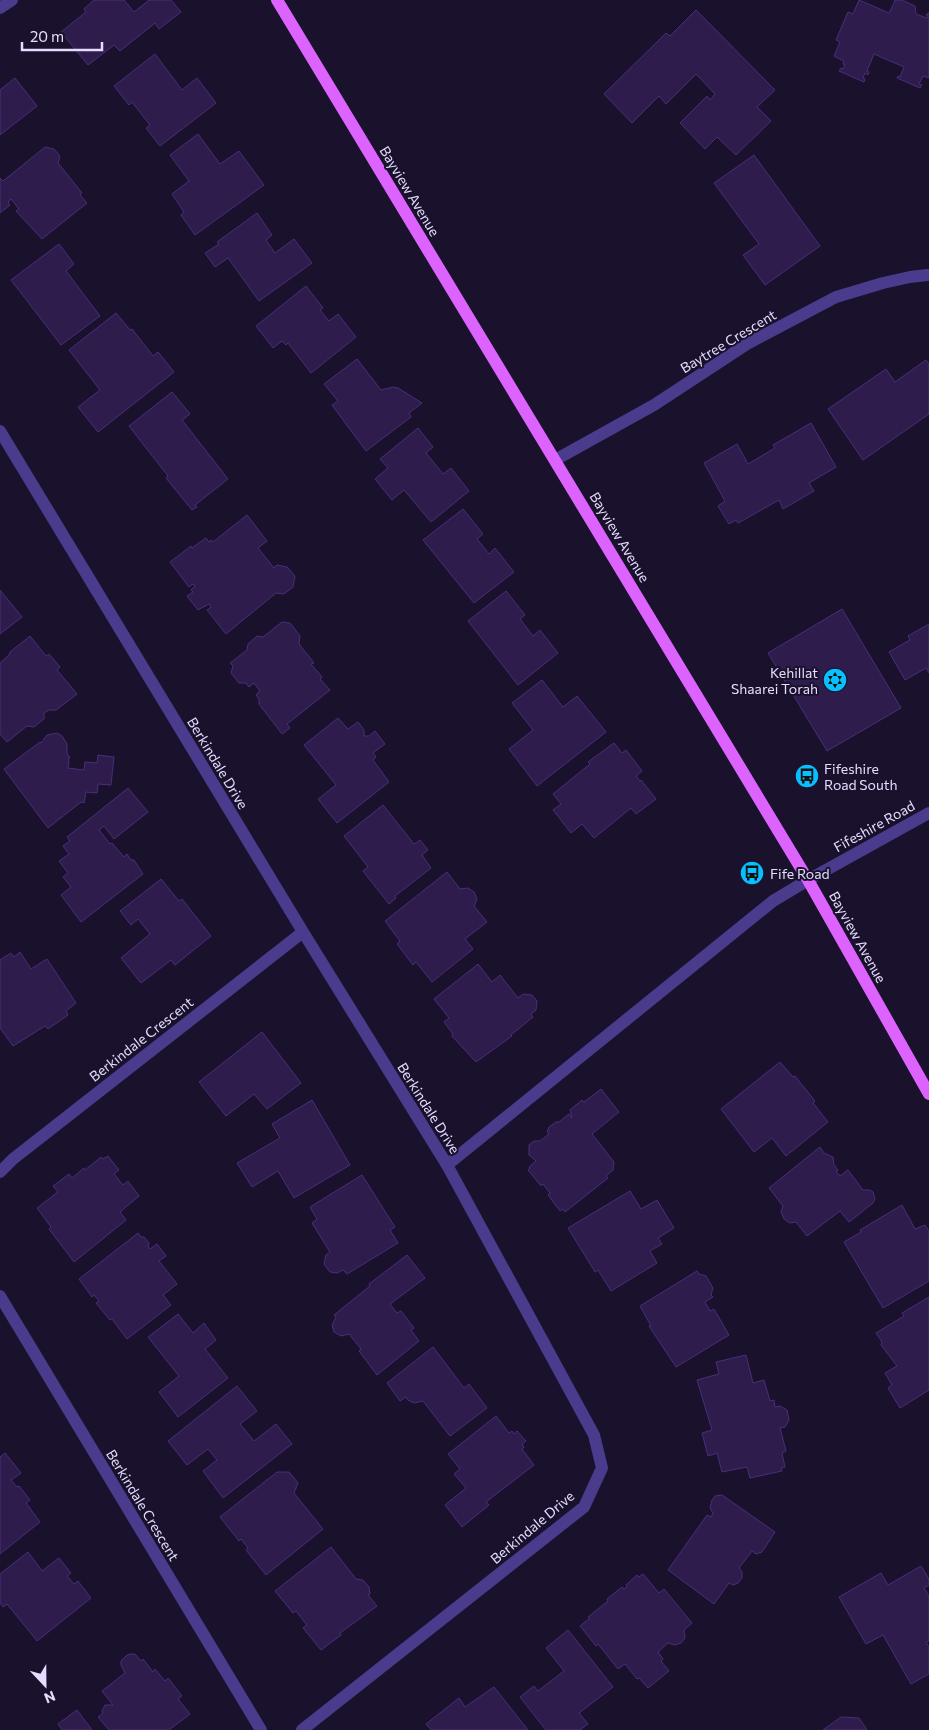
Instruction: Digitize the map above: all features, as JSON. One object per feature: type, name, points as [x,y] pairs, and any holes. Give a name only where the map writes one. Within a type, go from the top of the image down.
[{"type":"main road","name":"Bayview Avenue","points":[[277,0],[808,880],[929,1094]]},
{"type":"street","points":[[0,8],[12,0]]},
{"type":"street","name":"Baytree Crescent","points":[[555,460],[654,405],[747,344],[836,297],[883,283],[927,275]]},
{"type":"street","name":"Berkindale Drive","points":[[0,431],[303,932],[447,1165],[594,1435],[602,1468],[584,1507],[302,1730]]},
{"type":"street","name":"Fifeshire Road","points":[[808,880],[929,813]]},
{"type":"street","points":[[447,1165],[773,901],[808,880]]},
{"type":"street","name":"Berkindale Crescent","points":[[0,1172],[13,1158],[303,932]]},
{"type":"street","name":"Berkindale Crescent","points":[[0,1296],[261,1730]]},
{"type":"building","points":[[94,0],[124,0],[134,12],[149,0],[171,0],[181,12],[159,29],[155,23],[120,51],[114,45],[88,65],[61,32],[86,12],[84,9]]},
{"type":"building","points":[[859,0],[889,13],[894,0],[902,0],[915,6],[916,14],[927,18],[928,16],[926,15],[929,12],[929,78],[923,76],[919,84],[922,85],[920,88],[897,78],[898,76],[900,77],[904,67],[874,54],[867,71],[869,72],[868,75],[865,73],[863,78],[865,79],[864,82],[839,71],[845,65],[843,64],[844,61],[834,56],[840,42],[836,40],[848,12],[853,14]]},
{"type":"building","points":[[696,10],[775,90],[757,107],[771,121],[736,155],[717,137],[705,149],[680,123],[707,96],[710,100],[715,94],[696,74],[666,104],[659,96],[632,123],[604,94],[666,33],[670,36]]},
{"type":"building","points":[[155,54],[182,90],[197,78],[216,103],[160,146],[146,128],[150,125],[132,102],[129,105],[114,86]]},
{"type":"building","points":[[15,78],[37,106],[0,135],[0,90]]},
{"type":"building","points":[[198,134],[220,164],[239,151],[264,185],[195,235],[181,215],[184,212],[172,194],[189,181],[170,155]]},
{"type":"building","points":[[45,147],[54,149],[60,156],[58,163],[82,193],[80,195],[87,203],[42,239],[16,211],[19,209],[11,199],[8,202],[10,205],[0,213],[0,178],[3,181]]},
{"type":"building","points":[[754,155],[820,246],[765,285],[743,255],[759,244],[714,183]]},
{"type":"building","points":[[257,213],[272,235],[266,240],[275,253],[294,239],[312,263],[259,301],[228,258],[215,267],[205,253]]},
{"type":"building","points":[[59,244],[74,264],[66,271],[100,316],[61,345],[11,280]]},
{"type":"building","points":[[306,286],[323,308],[320,310],[329,321],[338,314],[356,337],[311,373],[288,343],[286,345],[282,341],[273,348],[256,326]]},
{"type":"building","points":[[116,313],[130,330],[132,329],[153,356],[158,352],[174,372],[98,432],[78,407],[100,390],[69,350]]},
{"type":"building","points":[[357,359],[381,390],[393,387],[398,388],[422,403],[409,413],[411,417],[366,451],[332,405],[338,401],[324,384]]},
{"type":"building","points":[[926,360],[929,364],[929,414],[863,460],[828,409],[886,369],[895,382]]},
{"type":"building","points":[[172,392],[190,414],[182,420],[228,479],[195,505],[197,507],[192,510],[166,478],[168,476],[129,426]]},
{"type":"building","points":[[811,423],[836,467],[809,483],[814,491],[783,509],[779,500],[738,523],[736,520],[729,524],[718,506],[725,501],[704,463],[737,444],[748,464],[775,448],[773,445]]},
{"type":"building","points":[[418,428],[433,447],[426,453],[443,474],[451,468],[469,491],[431,522],[404,490],[392,500],[375,479],[388,468],[380,459]]},
{"type":"building","points":[[463,509],[483,534],[477,539],[489,554],[495,548],[514,572],[474,603],[423,540]]},
{"type":"building","points":[[247,515],[267,541],[258,548],[274,568],[277,565],[287,567],[295,576],[293,587],[284,594],[276,593],[226,634],[207,610],[211,607],[209,604],[198,610],[187,596],[193,592],[191,590],[195,586],[193,584],[189,587],[170,562],[191,546],[192,548],[206,538],[209,542],[211,540],[213,542]]},
{"type":"building","points":[[0,590],[22,617],[0,634]]},
{"type":"building","points":[[506,591],[525,615],[520,619],[533,636],[540,630],[558,653],[518,685],[468,621]]},
{"type":"building","name":"Kehillat Shaarei Torah","points":[[842,609],[901,708],[827,751],[768,653]]},
{"type":"building","points":[[282,622],[290,623],[300,636],[299,644],[314,663],[311,664],[322,677],[320,679],[330,690],[287,724],[290,728],[282,734],[259,704],[259,699],[256,695],[260,691],[254,683],[249,687],[246,683],[239,683],[231,673],[233,666],[230,663],[247,650],[248,644],[257,636],[263,637]]},
{"type":"building","points":[[929,624],[929,673],[926,668],[905,680],[889,652],[910,640],[908,636]]},
{"type":"building","points":[[30,636],[46,656],[49,654],[60,667],[57,670],[77,694],[56,710],[49,710],[44,713],[44,719],[34,727],[27,726],[7,742],[0,734],[0,663]]},
{"type":"building","points":[[542,680],[563,707],[577,696],[606,732],[537,786],[509,749],[533,730],[512,703]]},
{"type":"building","points":[[338,718],[348,729],[358,722],[364,730],[364,736],[369,736],[375,731],[385,744],[373,753],[376,757],[373,760],[389,782],[337,823],[318,799],[336,785],[304,745]]},
{"type":"building","points":[[57,733],[62,736],[67,744],[67,753],[70,758],[68,759],[68,768],[84,770],[85,762],[97,763],[98,755],[114,757],[111,785],[98,784],[97,793],[86,792],[84,803],[81,802],[48,828],[4,769],[41,743],[47,735]]},
{"type":"building","points":[[614,743],[622,753],[626,750],[642,771],[636,776],[656,799],[636,814],[631,808],[594,838],[582,824],[571,833],[553,810],[561,804],[553,794],[590,764],[588,762]]},
{"type":"building","points":[[128,788],[148,812],[114,839],[104,826],[99,830],[124,857],[127,854],[131,860],[134,860],[143,874],[81,922],[61,895],[71,887],[63,877],[68,873],[59,861],[69,854],[63,846],[70,841],[67,837]]},
{"type":"building","points":[[383,805],[414,844],[420,840],[428,850],[422,855],[431,868],[395,896],[396,898],[389,904],[363,871],[368,867],[344,836]]},
{"type":"building","points":[[447,872],[460,889],[468,888],[474,892],[477,899],[474,906],[487,922],[465,939],[473,949],[432,982],[416,962],[413,965],[397,944],[400,941],[385,921]]},
{"type":"building","points":[[161,879],[179,901],[182,899],[211,936],[175,965],[171,960],[141,983],[121,958],[150,934],[138,919],[131,925],[120,911]]},
{"type":"building","points":[[20,952],[31,969],[47,959],[76,1003],[66,1011],[68,1015],[48,1029],[45,1026],[13,1046],[0,1028],[0,960],[11,953],[14,957]]},
{"type":"building","points":[[478,964],[492,982],[500,975],[518,998],[523,994],[532,995],[537,1001],[536,1010],[531,1014],[533,1017],[512,1036],[476,1062],[452,1036],[453,1034],[444,1022],[449,1018],[434,999]]},
{"type":"building","points":[[262,1032],[301,1083],[267,1109],[254,1094],[226,1116],[199,1082]]},
{"type":"building","points":[[780,1062],[793,1077],[795,1076],[815,1101],[813,1103],[828,1122],[786,1156],[772,1138],[754,1152],[721,1109]]},
{"type":"building","points":[[601,1089],[619,1112],[592,1134],[614,1162],[613,1170],[606,1176],[608,1178],[565,1212],[563,1209],[560,1211],[548,1195],[550,1193],[543,1184],[541,1186],[528,1170],[536,1161],[529,1155],[529,1145],[534,1141],[540,1141],[549,1134],[547,1132],[549,1127],[556,1122],[559,1122],[569,1114],[572,1118],[570,1110],[582,1100],[584,1102]]},
{"type":"building","points":[[312,1100],[350,1165],[294,1198],[278,1171],[252,1187],[237,1163],[280,1138],[272,1124]]},
{"type":"building","points":[[820,1147],[824,1153],[833,1157],[834,1165],[838,1170],[836,1171],[840,1176],[848,1170],[863,1190],[873,1192],[875,1199],[873,1203],[849,1222],[840,1211],[807,1236],[796,1222],[790,1223],[784,1219],[781,1212],[783,1206],[769,1188]]},
{"type":"building","points":[[108,1156],[119,1170],[114,1174],[123,1185],[128,1181],[139,1196],[120,1212],[126,1220],[74,1262],[49,1229],[51,1227],[37,1208],[58,1192],[53,1186],[69,1174],[72,1178],[101,1157],[103,1159]]},
{"type":"building","points":[[362,1175],[395,1227],[390,1230],[398,1243],[347,1274],[343,1270],[337,1273],[330,1272],[324,1264],[326,1255],[330,1252],[312,1223],[317,1219],[310,1207]]},
{"type":"building","points":[[630,1191],[641,1209],[657,1200],[674,1228],[658,1238],[662,1244],[650,1251],[657,1263],[611,1291],[598,1270],[595,1272],[568,1228]]},
{"type":"building","points":[[902,1205],[915,1229],[925,1225],[929,1231],[929,1281],[883,1308],[844,1242],[861,1232],[860,1230]]},
{"type":"building","points":[[138,1233],[149,1243],[150,1249],[157,1244],[166,1256],[159,1261],[177,1284],[163,1295],[171,1305],[127,1339],[112,1319],[110,1320],[96,1303],[99,1301],[94,1295],[92,1297],[79,1279]]},
{"type":"building","points":[[407,1255],[425,1278],[390,1304],[397,1313],[401,1311],[414,1328],[411,1330],[419,1341],[377,1375],[349,1334],[341,1336],[334,1332],[332,1325],[336,1317],[334,1315],[370,1286],[369,1284]]},
{"type":"building","points":[[697,1271],[699,1274],[706,1276],[713,1288],[711,1295],[713,1297],[705,1302],[710,1311],[714,1309],[729,1335],[676,1367],[649,1326],[651,1326],[640,1306]]},
{"type":"building","points":[[929,1297],[929,1390],[900,1408],[888,1388],[892,1385],[885,1373],[897,1366],[881,1345],[882,1342],[876,1333],[904,1316],[902,1313]]},
{"type":"building","points":[[178,1314],[193,1333],[204,1323],[216,1340],[205,1349],[228,1378],[178,1417],[159,1392],[179,1376],[148,1337]]},
{"type":"building","points":[[433,1347],[464,1388],[469,1384],[487,1408],[450,1436],[423,1401],[414,1403],[406,1397],[400,1401],[387,1383]]},
{"type":"building","points":[[746,1355],[753,1383],[764,1380],[770,1401],[774,1400],[775,1407],[780,1406],[787,1410],[789,1420],[785,1427],[780,1428],[786,1451],[782,1453],[785,1467],[781,1468],[782,1471],[750,1478],[747,1467],[722,1472],[717,1453],[708,1456],[702,1433],[712,1430],[697,1380],[719,1374],[716,1362]]},
{"type":"building","points":[[237,1386],[257,1411],[240,1424],[254,1441],[276,1424],[292,1444],[223,1498],[203,1471],[217,1460],[208,1449],[187,1465],[168,1441]]},
{"type":"building","points":[[496,1416],[509,1433],[512,1431],[514,1434],[517,1431],[526,1441],[522,1444],[524,1447],[522,1449],[534,1465],[486,1502],[489,1505],[462,1527],[445,1505],[466,1488],[454,1474],[460,1469],[448,1454]]},
{"type":"building","points":[[5,1453],[21,1473],[11,1480],[17,1487],[19,1486],[30,1500],[26,1503],[40,1522],[0,1554],[0,1457]]},
{"type":"building","points":[[277,1472],[289,1472],[298,1483],[294,1493],[323,1529],[266,1575],[246,1550],[248,1548],[241,1539],[239,1541],[220,1517]]},
{"type":"building","points":[[722,1495],[775,1532],[762,1552],[756,1554],[752,1551],[739,1568],[742,1572],[742,1578],[733,1585],[729,1583],[714,1604],[668,1570],[707,1515],[711,1517],[713,1513],[710,1508],[712,1500],[715,1496]]},
{"type":"building","points":[[331,1547],[356,1579],[363,1580],[369,1587],[370,1594],[368,1595],[377,1606],[340,1633],[341,1635],[321,1650],[303,1628],[307,1625],[296,1611],[293,1613],[275,1591]]},
{"type":"building","points":[[28,1552],[42,1571],[59,1558],[71,1573],[67,1576],[74,1584],[78,1581],[91,1598],[37,1641],[7,1604],[3,1607],[0,1603],[0,1574]]},
{"type":"building","points":[[921,1566],[929,1579],[929,1585],[924,1588],[929,1596],[929,1641],[926,1642],[929,1647],[929,1674],[911,1684],[883,1635],[866,1644],[839,1597],[881,1573],[888,1585]]},
{"type":"building","points":[[643,1574],[659,1593],[664,1589],[692,1623],[684,1630],[685,1638],[681,1643],[675,1645],[668,1643],[658,1652],[663,1659],[661,1661],[669,1671],[648,1688],[639,1678],[637,1679],[625,1664],[618,1669],[598,1644],[596,1646],[580,1626],[608,1601],[607,1599],[622,1587],[624,1589],[627,1587],[626,1585],[637,1575],[639,1577]]},
{"type":"building","points":[[568,1630],[613,1687],[579,1713],[588,1724],[580,1730],[546,1730],[520,1697],[534,1686],[538,1691],[564,1671],[546,1648]]},
{"type":"building","points":[[131,1654],[135,1654],[141,1661],[143,1659],[153,1672],[155,1669],[165,1681],[168,1678],[182,1696],[178,1699],[190,1714],[169,1730],[109,1730],[98,1717],[103,1713],[105,1705],[113,1705],[102,1691],[125,1673],[121,1661]]},
{"type":"building","points":[[494,1687],[528,1730],[431,1730],[426,1724],[459,1698],[465,1707]]},
{"type":"building","points":[[77,1710],[92,1730],[62,1730],[58,1724]]},
{"type":"building","points":[[841,1717],[859,1718],[867,1730],[823,1730]]},
{"type":"place","name":"Kehillat Shaarei Torah","points":[[835,680]]},
{"type":"place","name":"Fifeshire Road South","points":[[807,776]]},
{"type":"place","name":"Fife Road","points":[[752,873]]}]
